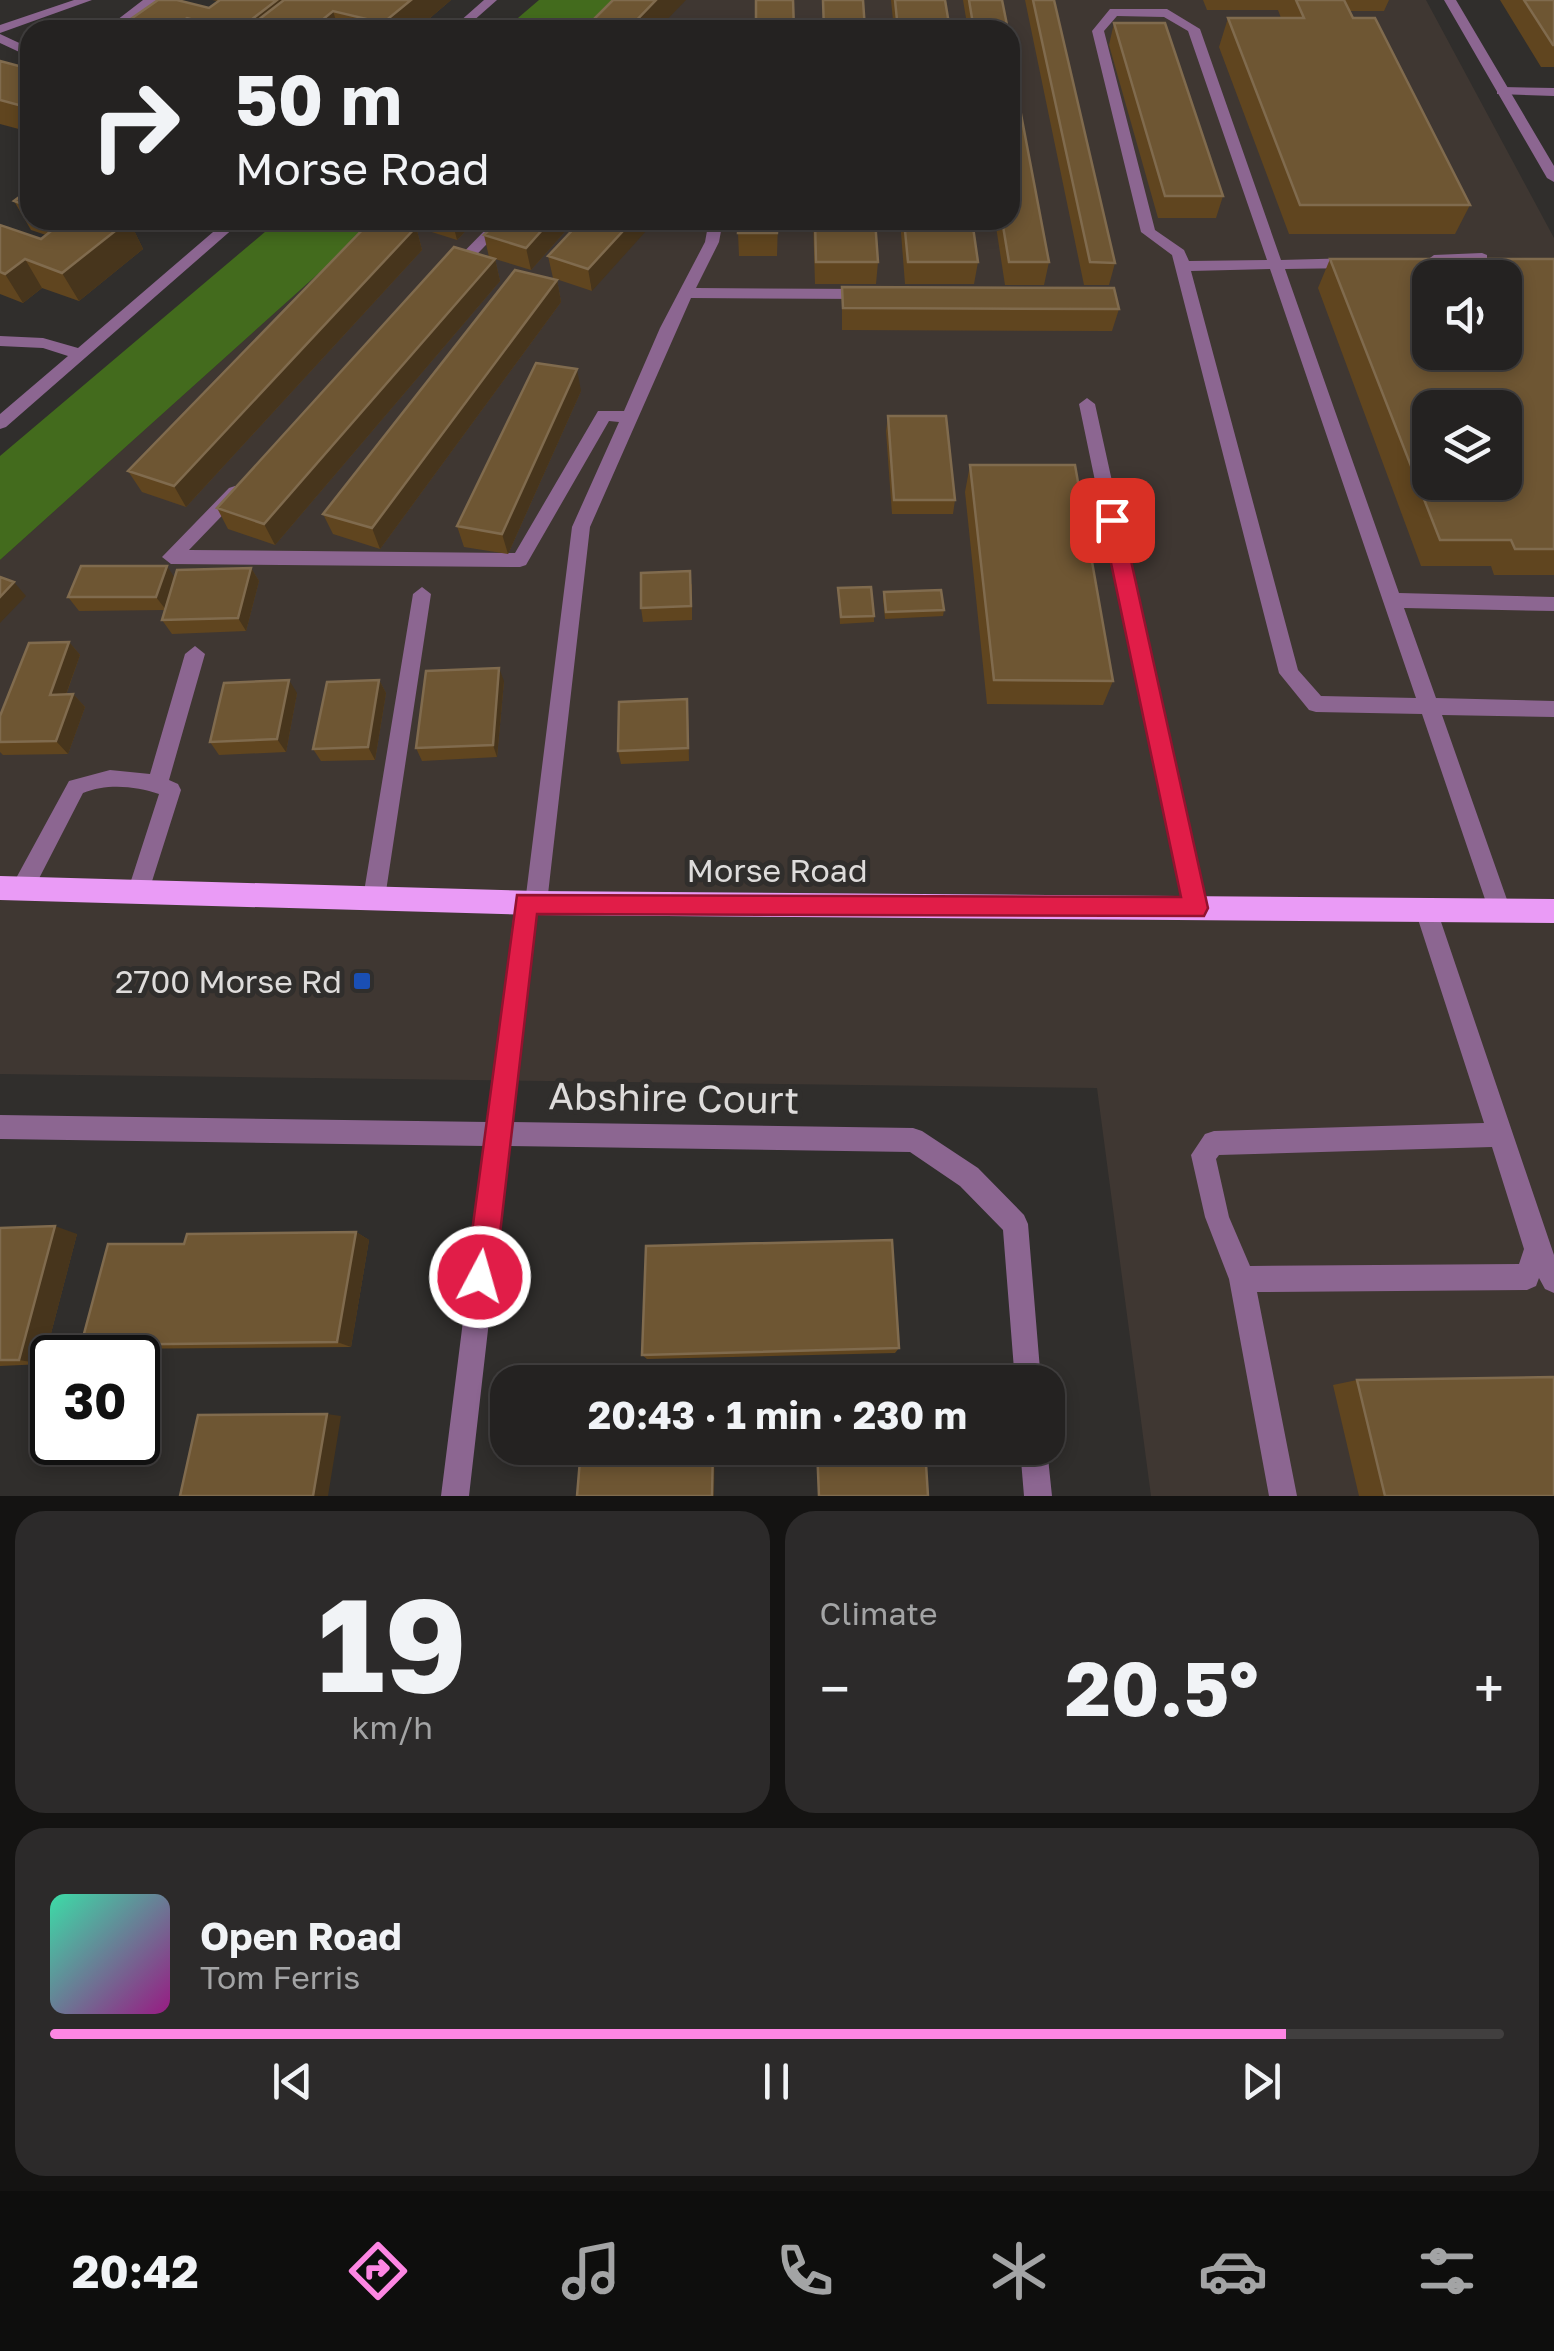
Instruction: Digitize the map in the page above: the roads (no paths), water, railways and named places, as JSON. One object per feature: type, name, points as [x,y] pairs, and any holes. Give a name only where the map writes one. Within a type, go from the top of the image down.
[{"type":"main road","name":"Morse Road","points":[[11,889],[531,903],[1554,911]]},
{"type":"street","points":[[27,20],[86,0]]},
{"type":"street","points":[[124,20],[151,0]]},
{"type":"street","points":[[468,20],[491,0]]},
{"type":"street","points":[[1450,0],[1554,178]]},
{"type":"street","points":[[1500,911],[1430,707],[1277,266],[1194,29],[1167,13],[1114,12],[1098,31],[1148,232],[1179,254],[1289,673],[1316,704],[1430,707],[1554,708]]},
{"type":"street","points":[[1502,91],[1554,92]]},
{"type":"street","points":[[0,423],[224,230]]},
{"type":"street","points":[[434,290],[493,230]]},
{"type":"street","points":[[456,1496],[497,1131],[531,903],[574,559],[581,527],[714,230]]},
{"type":"street","points":[[1407,261],[1482,258]]},
{"type":"street","points":[[1182,266],[1370,262]]},
{"type":"street","points":[[686,293],[882,294]]},
{"type":"street","points":[[0,341],[43,342],[80,354]]},
{"type":"street","points":[[1088,404],[1195,908]]},
{"type":"street","points":[[254,472],[171,556],[520,560],[604,414],[629,417]]},
{"type":"street","points":[[374,898],[422,594]]},
{"type":"street","points":[[1392,600],[1554,604]]},
{"type":"street","points":[[158,782],[195,654]]},
{"type":"street","points":[[11,889],[76,787],[88,780],[158,782],[172,790],[139,890]]},
{"type":"street","points":[[1426,910],[1537,1249],[1554,1280]]},
{"type":"street","name":"Abshire Court","points":[[0,1127],[497,1131],[913,1140],[970,1177],[1015,1224],[1027,1365]]},
{"type":"street","points":[[1284,1496],[1242,1278],[1217,1217],[1203,1156],[1214,1142],[1502,1135]]},
{"type":"street","points":[[1242,1278],[1528,1277],[1537,1249]]},
{"type":"street","points":[[1035,1465],[1038,1496]]},
{"type":"place","name":"2700 Morse Rd","points":[[362,981]]}]
